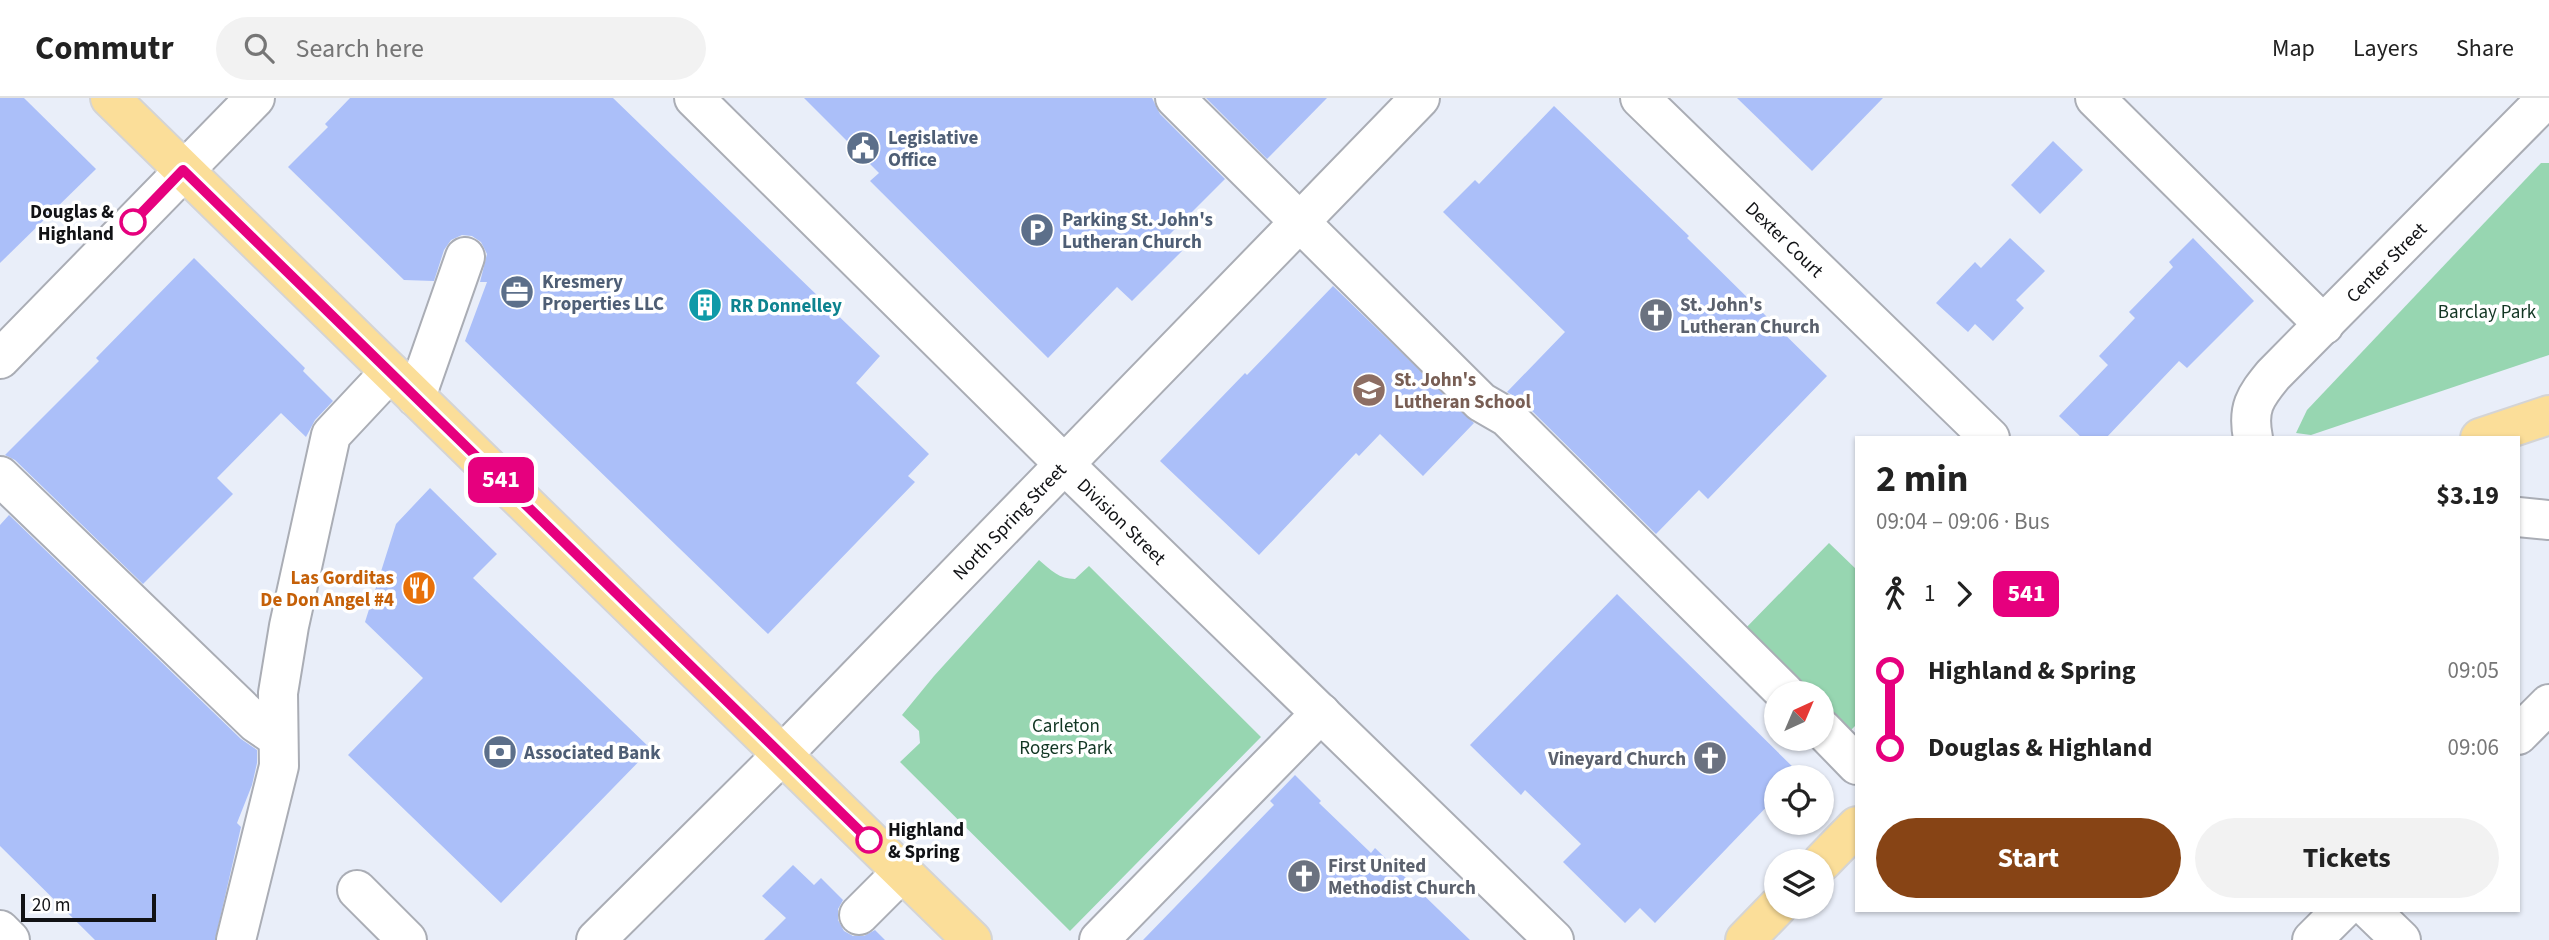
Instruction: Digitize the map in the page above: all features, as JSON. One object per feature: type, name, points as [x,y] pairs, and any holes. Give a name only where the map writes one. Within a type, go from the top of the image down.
[{"type":"main road","points":[[110,98],[972,940]]},
{"type":"main road","points":[[2486,436],[2549,415]]},
{"type":"main road","points":[[1834,850],[1855,828]]},
{"type":"main road","points":[[1745,940],[1765,919]]},
{"type":"street","points":[[0,359],[256,98]]},
{"type":"street","name":"Division Street","points":[[694,98],[1064,464],[1554,940]]},
{"type":"street","points":[[1175,98],[1481,402],[1507,416],[1773,681]]},
{"type":"street","name":"North Spring Street","points":[[596,940],[782,755],[1420,98]]},
{"type":"street","name":"Dexter Court","points":[[1640,98],[1988,436]]},
{"type":"street","points":[[2095,98],[2324,325]]},
{"type":"street","name":"Center Street","points":[[2253,436],[2252,405],[2262,389],[2547,98]]},
{"type":"street","points":[[236,940],[279,766],[278,693],[289,626],[331,435],[403,384],[465,257]]},
{"type":"street","points":[[0,476],[256,723],[278,738]]},
{"type":"street","points":[[2520,517],[2549,520]]},
{"type":"street","points":[[2520,733],[2549,704]]},
{"type":"street","points":[[1100,940],[1321,713]]},
{"type":"street","points":[[1834,741],[1855,763]]},
{"type":"street","points":[[859,915],[902,872]]},
{"type":"street","points":[[356,890],[407,940]]},
{"type":"street","points":[[2312,940],[2340,912]]},
{"type":"street","points":[[2372,912],[2401,940]]},
{"type":"street","points":[[0,930],[10,940]]},
{"type":"shaded area","points":[[0,98],[2549,98],[2549,940],[0,940]]},
{"type":"green space","name":"Barclay Park","points":[[2541,163],[2549,163],[2549,355],[2311,435],[2296,433],[2307,410]]},
{"type":"green space","points":[[1829,543],[1855,568],[1855,726],[1845,736],[1834,725],[1834,681],[1789,681],[1741,633]]},
{"type":"green space","name":"Carleton Rogers Park","points":[[1039,560],[1069,579],[1075,579],[1089,566],[1261,737],[1070,931],[900,762],[920,743],[919,731],[902,715]]},
{"type":"building","points":[[0,98],[24,98],[96,169],[0,263]]},
{"type":"building","points":[[350,98],[613,98],[880,356],[856,383],[929,454],[908,476],[915,482],[768,634],[465,341],[487,282],[480,282],[487,254],[481,242],[472,236],[462,235],[451,240],[444,250],[434,281],[404,280],[288,167],[328,127],[325,124]]},
{"type":"building","name":"Parking St. John's Lutheran Church","points":[[804,98],[1152,98],[1160,114],[1225,179],[1167,237],[1182,251],[1132,301],[1117,287],[1048,358],[870,181],[879,173]]},
{"type":"building","points":[[1206,98],[1327,98],[1267,159]]},
{"type":"building","points":[[1737,98],[1883,98],[1812,171]]},
{"type":"building","name":"St. John's Lutheran Church","points":[[1554,106],[1689,236],[1687,238],[1827,376],[1708,499],[1699,490],[1656,534],[1522,401],[1507,392],[1565,332],[1443,212],[1475,180],[1479,184]]},
{"type":"building","points":[[2053,141],[2083,170],[2040,214],[2011,185]]},
{"type":"building","points":[[2010,238],[2045,271],[2016,300],[2024,308],[1993,341],[1975,324],[1968,332],[1936,303],[1975,262],[1981,268]]},
{"type":"building","points":[[2193,238],[2254,301],[2187,368],[2179,361],[2108,436],[2080,436],[2059,416],[2108,365],[2099,356],[2135,318],[2129,312],[2173,267],[2169,262]]},
{"type":"building","points":[[194,258],[305,368],[303,371],[333,401],[315,420],[306,437],[281,413],[217,478],[233,494],[143,584],[15,460],[5,455],[99,361],[96,358]]},
{"type":"building","points":[[1333,286],[1474,423],[1423,476],[1380,434],[1359,456],[1356,453],[1259,555],[1160,461]]},
{"type":"building","name":"Associated Bank","points":[[430,488],[497,554],[473,578],[651,749],[501,903],[348,755],[423,678],[365,622],[396,524]]},
{"type":"building","points":[[9,515],[241,739],[257,750],[252,785],[237,823],[241,827],[215,940],[95,940],[0,846],[0,525]]},
{"type":"building","name":"Vineyard Church","points":[[1617,594],[1764,739],[1764,751],[1777,751],[1791,765],[1764,765],[1764,809],[1655,923],[1640,908],[1625,923],[1563,862],[1581,844],[1525,790],[1521,795],[1470,745]]},
{"type":"building","name":"First United Methodist Church","points":[[1295,775],[1321,801],[1319,803],[1371,853],[1375,848],[1470,940],[1143,940],[1274,805],[1270,801]]},
{"type":"building","points":[[793,865],[814,885],[821,878],[843,900],[838,909],[838,920],[844,931],[853,936],[864,936],[875,930],[885,940],[764,940],[786,918],[762,896]]},
{"type":"bus line","name":"541","points":[[133,222],[183,170],[869,840]]},
{"type":"place","name":"Legislative Office","points":[[863,148]]},
{"type":"place","name":"Douglas & Highland","points":[[133,222]]},
{"type":"place","name":"Parking St. John's Lutheran Church","points":[[1037,230]]},
{"type":"place","name":"Kresmery Properties LLC","points":[[517,292]]},
{"type":"place","name":"RR Donnelley","points":[[705,305]]},
{"type":"place","name":"St. John's Lutheran Church","points":[[1656,315]]},
{"type":"place","name":"St. John's Lutheran School","points":[[1369,390]]},
{"type":"place","name":"Las Gorditas De Don Angel #4","points":[[419,588]]},
{"type":"place","name":"Associated Bank","points":[[500,752]]},
{"type":"place","name":"Vineyard Church","points":[[1710,758]]},
{"type":"place","name":"Highland & Spring","points":[[869,840]]},
{"type":"place","name":"First United Methodist Church","points":[[1304,876]]}]
